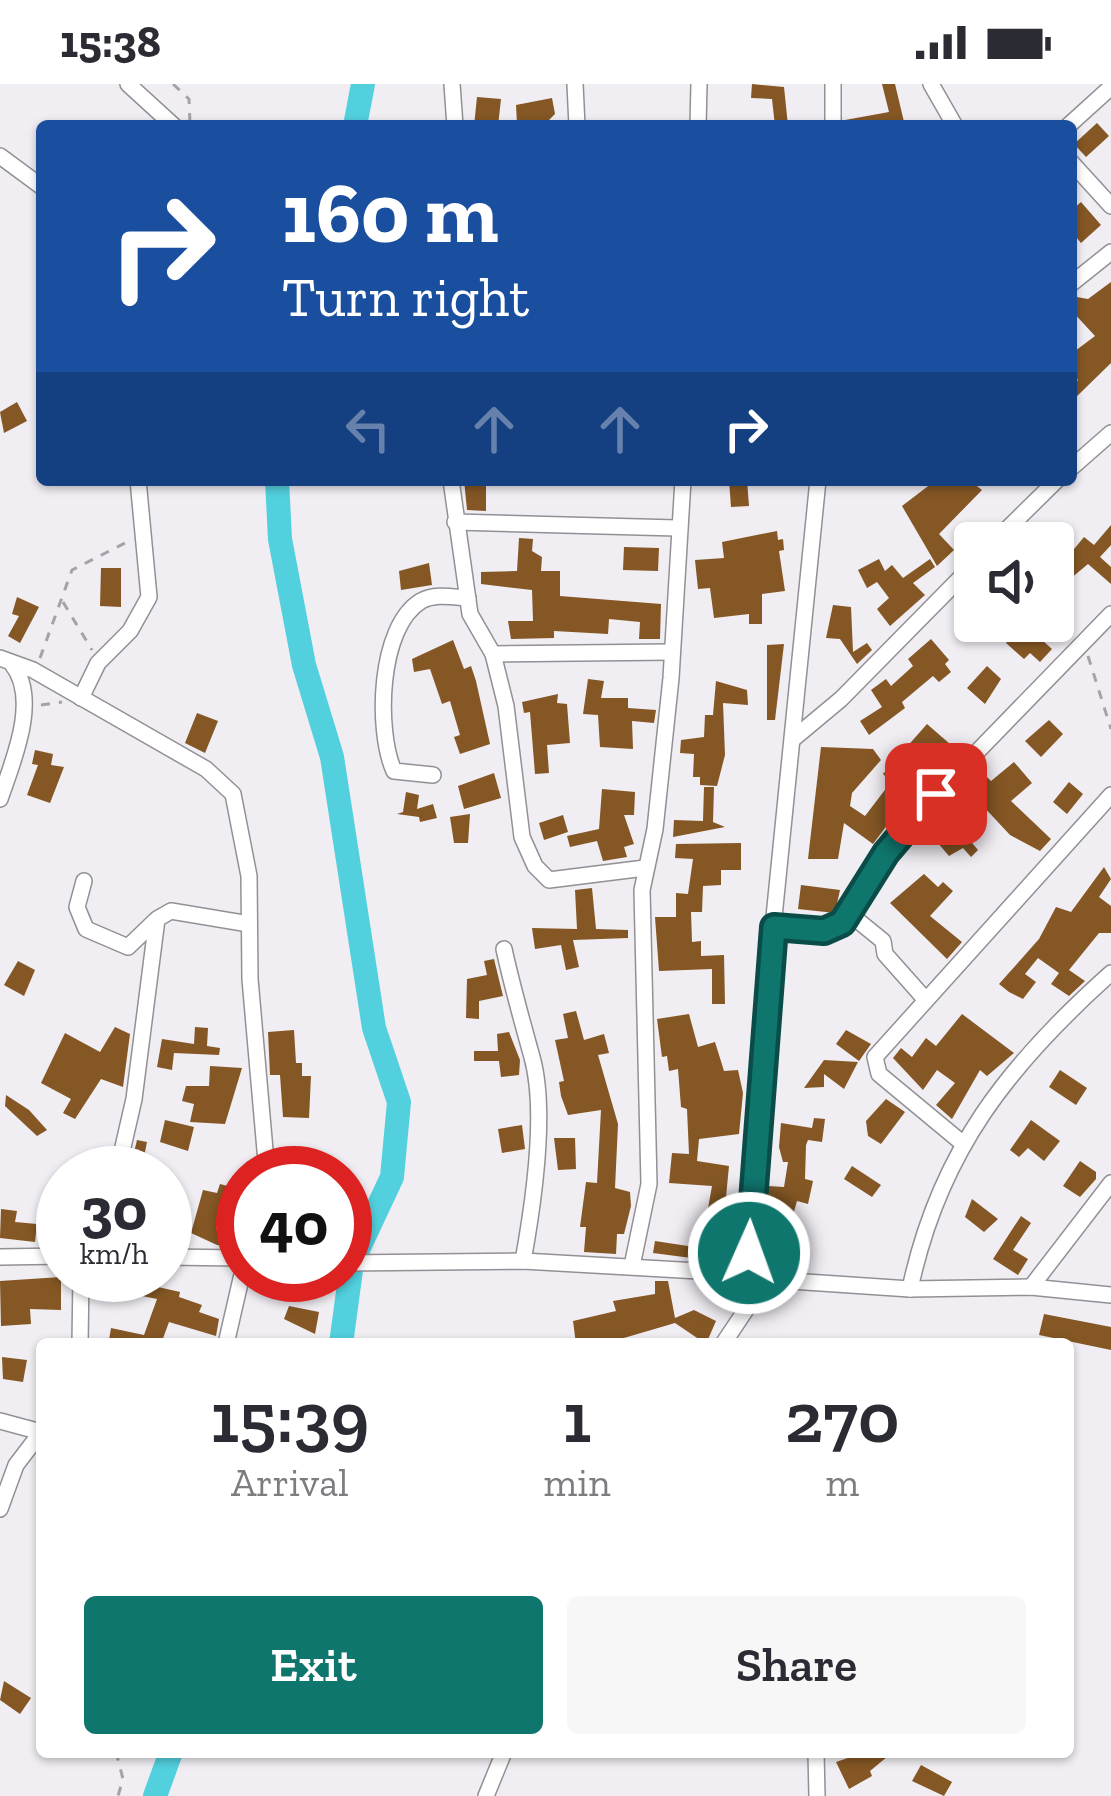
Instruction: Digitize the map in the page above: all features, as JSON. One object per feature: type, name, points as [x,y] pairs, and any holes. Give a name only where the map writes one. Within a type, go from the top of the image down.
[{"type":"street","points":[[128,84],[167,120]]},
{"type":"street","points":[[452,84],[455,120]]},
{"type":"street","points":[[575,84],[577,120]]},
{"type":"street","points":[[698,120],[699,84]]},
{"type":"street","points":[[833,84],[833,120]]},
{"type":"street","points":[[931,84],[952,120]]},
{"type":"street","points":[[1074,120],[1103,88]]},
{"type":"street","points":[[0,156],[36,183]]},
{"type":"street","points":[[1077,169],[1111,206]]},
{"type":"street","points":[[1077,279],[1111,252]]},
{"type":"street","points":[[1077,463],[1111,433]]},
{"type":"street","points":[[81,698],[98,663],[130,631],[149,597],[138,486]]},
{"type":"street","points":[[452,486],[468,598],[493,654],[506,706],[522,837],[540,874],[549,880],[645,868]]},
{"type":"street","points":[[632,1266],[649,1184],[641,992],[645,868],[658,806],[682,486]]},
{"type":"street","points":[[769,1275],[753,1262],[748,1245],[817,486]]},
{"type":"street","points":[[1014,522],[1051,486]]},
{"type":"street","points":[[455,522],[677,528]]},
{"type":"street","points":[[793,739],[841,699],[954,584]]},
{"type":"street","points":[[434,775],[394,771],[385,750],[382,696],[399,625],[420,602],[438,596],[468,598]]},
{"type":"street","points":[[774,927],[824,931],[850,915],[911,820],[1111,614]]},
{"type":"street","points":[[493,654],[671,652]]},
{"type":"street","points":[[6,661],[33,670],[226,784],[244,842],[265,1146]]},
{"type":"street","points":[[0,799],[23,707],[23,685],[6,661]]},
{"type":"street","points":[[961,1142],[874,1069],[875,1057],[1111,795]]},
{"type":"street","points":[[84,881],[77,916],[103,938],[128,947],[171,911],[249,924]]},
{"type":"street","points":[[850,915],[883,941],[885,954],[924,998]]},
{"type":"street","points":[[123,1146],[134,1099],[157,919]]},
{"type":"street","points":[[503,949],[534,1078],[532,1211],[523,1261]]},
{"type":"street","points":[[910,1288],[931,1210],[961,1142],[998,1090],[1111,973]]},
{"type":"street","points":[[1031,1287],[1111,1183]]},
{"type":"street","points":[[0,1257],[36,1256]]},
{"type":"street","points":[[372,1264],[523,1261],[910,1288],[1031,1287],[1111,1295]]},
{"type":"street","points":[[727,1338],[769,1275]]},
{"type":"street","points":[[80,1338],[81,1302]]},
{"type":"street","points":[[227,1338],[236,1302]]},
{"type":"street","points":[[0,1421],[36,1430]]},
{"type":"street","points":[[0,1509],[16,1465],[36,1440]]},
{"type":"street","points":[[485,1796],[501,1758]]},
{"type":"street","points":[[816,1758],[817,1796]]},
{"type":"path","points":[[173,84],[190,99],[190,120]]},
{"type":"path","points":[[33,670],[72,570],[128,542],[141,518]]},
{"type":"path","points":[[63,601],[98,663]]},
{"type":"path","points":[[1080,645],[1092,662],[1092,683],[1111,729]]},
{"type":"path","points":[[23,707],[81,698]]},
{"type":"path","points":[[118,1758],[123,1779],[118,1796]]},
{"type":"building","points":[[752,84],[784,87],[787,120],[774,120],[772,99],[751,98]]},
{"type":"building","points":[[882,84],[895,84],[904,120],[845,120],[889,112]]},
{"type":"building","points":[[477,97],[501,99],[499,120],[475,120]]},
{"type":"building","points":[[552,98],[555,114],[549,120],[517,120],[516,105]]},
{"type":"building","points":[[1097,123],[1109,136],[1086,157],[1077,141]]},
{"type":"building","points":[[1081,202],[1101,225],[1081,243],[1077,238]]},
{"type":"building","points":[[1111,282],[1111,363],[1077,396],[1077,350],[1095,336],[1077,316],[1077,297],[1088,299]]},
{"type":"building","points":[[17,402],[27,421],[4,433],[0,412]]},
{"type":"building","points":[[465,486],[486,486],[486,511],[467,510]]},
{"type":"building","points":[[729,486],[747,486],[749,506],[731,507]]},
{"type":"building","points":[[928,486],[977,486],[982,490],[939,534],[954,550],[937,566],[902,506]]},
{"type":"building","points":[[1111,525],[1111,545],[1100,557],[1111,567],[1111,584],[1088,564],[1074,576],[1074,549],[1084,537],[1094,545]]},
{"type":"building","points":[[777,531],[778,540],[783,539],[784,550],[779,551],[785,591],[762,594],[762,624],[749,624],[749,614],[714,618],[710,588],[698,589],[695,560],[724,558],[722,542]]},
{"type":"building","points":[[519,538],[533,539],[532,551],[542,557],[541,571],[560,571],[560,596],[661,604],[660,639],[639,639],[640,622],[609,619],[608,634],[554,631],[554,638],[511,639],[508,621],[533,621],[532,590],[481,584],[481,572],[517,571]]},
{"type":"building","points":[[624,547],[659,548],[658,571],[623,570]]},
{"type":"building","points":[[879,559],[885,571],[892,565],[903,578],[930,559],[935,567],[913,583],[925,595],[890,626],[877,609],[889,598],[877,582],[867,588],[858,570]]},
{"type":"building","points":[[429,563],[432,585],[401,590],[399,571]]},
{"type":"building","points":[[101,568],[121,568],[121,607],[100,606]]},
{"type":"building","points":[[17,597],[39,607],[20,643],[8,636],[19,616],[12,614]]},
{"type":"building","points":[[833,605],[851,607],[853,652],[867,643],[872,650],[857,664],[840,639],[826,638]]},
{"type":"building","points":[[931,639],[949,660],[945,664],[951,672],[939,682],[933,676],[902,702],[905,708],[869,735],[860,721],[882,707],[871,690],[886,679],[891,686],[913,666],[908,659]]},
{"type":"building","points":[[453,640],[464,669],[471,666],[490,744],[460,754],[450,701],[442,704],[430,669],[414,672],[412,659]]},
{"type":"building","points":[[1044,642],[1052,649],[1040,662],[1030,653],[1024,659],[1006,643]]},
{"type":"building","points":[[784,644],[775,720],[767,720],[767,645]]},
{"type":"building","points":[[987,666],[1001,679],[985,704],[967,688]]},
{"type":"building","points":[[588,679],[604,681],[601,698],[628,698],[628,708],[656,710],[654,723],[632,721],[633,749],[600,747],[598,715],[583,714]]},
{"type":"building","points":[[716,681],[747,690],[748,705],[723,703],[725,755],[717,786],[700,785],[700,777],[693,777],[694,754],[680,753],[681,740],[704,737],[705,715],[713,715]]},
{"type":"building","points":[[558,694],[557,703],[567,704],[570,743],[547,745],[549,773],[535,774],[530,712],[524,713],[522,702]]},
{"type":"building","points":[[197,713],[218,721],[205,753],[185,743]]},
{"type":"building","points":[[1049,720],[1063,734],[1041,757],[1025,741]]},
{"type":"building","points":[[927,724],[958,751],[947,764],[927,746],[913,762],[920,768],[889,801],[903,811],[892,827],[888,824],[873,844],[844,823],[838,859],[808,859],[821,747],[873,749],[881,760],[852,793],[850,806],[865,816],[891,782],[883,774]]},
{"type":"building","points":[[35,750],[53,754],[51,765],[64,767],[50,803],[27,795],[38,765],[32,764]]},
{"type":"building","points":[[1014,762],[1032,783],[1011,801],[1051,839],[1040,851],[1010,835],[968,790],[984,774],[991,781]]},
{"type":"building","points":[[494,773],[501,798],[464,809],[458,786]]},
{"type":"building","points":[[1069,782],[1083,794],[1067,814],[1053,802]]},
{"type":"building","points":[[704,787],[714,787],[713,822],[725,827],[673,837],[674,820],[703,821]]},
{"type":"building","points":[[602,789],[635,792],[634,815],[624,815],[634,844],[624,847],[627,857],[603,861],[597,841],[570,847],[567,836],[599,829]]},
{"type":"building","points":[[406,792],[419,795],[417,809],[433,804],[437,818],[420,822],[419,817],[397,814],[403,812]]},
{"type":"building","points":[[470,814],[468,843],[454,843],[450,817]]},
{"type":"building","points":[[563,815],[568,832],[544,840],[539,823]]},
{"type":"building","points":[[957,825],[978,850],[971,857],[963,848],[949,856],[937,842]]},
{"type":"building","points":[[741,843],[741,870],[721,870],[721,885],[703,886],[702,912],[691,912],[692,942],[701,941],[701,956],[724,955],[725,1004],[712,1004],[712,969],[659,971],[655,917],[676,917],[676,893],[688,894],[693,859],[675,858],[676,844]]},
{"type":"building","points":[[1104,867],[1111,879],[1099,897],[1111,906],[1111,933],[1099,933],[1069,970],[1085,981],[1069,996],[1051,984],[1059,973],[1038,958],[1025,974],[1036,982],[1023,999],[999,984],[1039,939],[1056,907],[1071,912]]},
{"type":"building","points":[[924,874],[938,887],[943,882],[953,891],[930,916],[962,942],[947,959],[890,903]]},
{"type":"building","points":[[801,885],[840,890],[835,913],[798,909]]},
{"type":"building","points":[[592,888],[596,929],[628,930],[628,938],[573,940],[579,967],[566,970],[561,945],[535,949],[532,928],[577,929],[575,890]]},
{"type":"building","points":[[494,959],[503,996],[479,1001],[479,1019],[466,1018],[467,979],[487,975],[484,961]]},
{"type":"building","points":[[18,961],[35,970],[24,996],[4,985]]},
{"type":"building","points":[[576,1011],[584,1040],[604,1034],[609,1053],[598,1055],[618,1124],[615,1188],[630,1192],[631,1206],[624,1234],[617,1234],[616,1254],[584,1252],[586,1227],[580,1227],[586,1182],[597,1183],[601,1110],[568,1115],[561,1096],[559,1082],[564,1081],[555,1040],[568,1038],[563,1014]]},
{"type":"building","points":[[689,1014],[698,1047],[715,1042],[724,1071],[738,1070],[743,1093],[739,1134],[699,1139],[697,1161],[729,1166],[726,1197],[740,1199],[728,1255],[713,1253],[717,1227],[705,1225],[712,1186],[669,1183],[672,1153],[689,1154],[687,1109],[681,1107],[678,1069],[669,1071],[667,1056],[662,1057],[657,1019]]},
{"type":"building","points":[[962,1014],[1014,1053],[987,1076],[980,1070],[952,1119],[936,1105],[955,1083],[937,1070],[923,1090],[893,1058],[901,1048],[912,1057],[926,1038],[936,1046]]},
{"type":"building","points":[[115,1027],[130,1034],[123,1087],[101,1079],[75,1119],[63,1113],[71,1099],[41,1083],[65,1033],[100,1052]]},
{"type":"building","points":[[195,1027],[208,1028],[207,1046],[220,1048],[219,1055],[174,1053],[172,1070],[157,1067],[162,1039],[194,1044]]},
{"type":"building","points":[[294,1030],[296,1063],[302,1063],[302,1076],[311,1076],[309,1118],[283,1117],[280,1075],[270,1075],[268,1032]]},
{"type":"building","points":[[846,1030],[871,1044],[859,1061],[836,1044]]},
{"type":"building","points":[[509,1032],[520,1060],[519,1075],[501,1077],[499,1061],[474,1061],[474,1051],[498,1051],[497,1034]]},
{"type":"building","points":[[824,1060],[858,1062],[844,1089],[824,1074],[824,1087],[804,1088]]},
{"type":"building","points":[[210,1066],[242,1068],[225,1124],[190,1122],[194,1104],[182,1101],[186,1086],[209,1086]]},
{"type":"building","points":[[1060,1070],[1087,1088],[1076,1105],[1049,1087]]},
{"type":"building","points":[[6,1095],[47,1130],[37,1136],[5,1106]]},
{"type":"building","points":[[886,1099],[905,1112],[881,1144],[868,1136],[866,1121]]},
{"type":"building","points":[[814,1118],[825,1119],[822,1142],[808,1140],[806,1145],[805,1179],[813,1181],[808,1204],[797,1201],[788,1233],[772,1229],[778,1207],[767,1206],[768,1186],[784,1187],[788,1162],[783,1162],[779,1147],[781,1123],[812,1128]]},
{"type":"building","points":[[165,1120],[194,1127],[189,1146],[160,1142]]},
{"type":"building","points":[[1031,1120],[1060,1141],[1044,1161],[1028,1148],[1019,1157],[1010,1150]]},
{"type":"building","points":[[522,1125],[525,1149],[502,1153],[498,1129]]},
{"type":"building","points":[[554,1138],[575,1138],[576,1169],[558,1170]]},
{"type":"building","points":[[1080,1161],[1096,1172],[1096,1179],[1080,1197],[1063,1186]]},
{"type":"building","points":[[852,1166],[881,1185],[872,1197],[844,1179]]},
{"type":"building","points":[[203,1190],[216,1193],[216,1245],[192,1233]]},
{"type":"building","points":[[972,1199],[998,1219],[984,1232],[965,1217]]},
{"type":"building","points":[[1,1209],[17,1211],[15,1222],[36,1224],[35,1242],[0,1238]]},
{"type":"building","points":[[1021,1216],[1031,1223],[1013,1250],[1028,1259],[1018,1275],[993,1259]]},
{"type":"building","points":[[655,1241],[701,1248],[699,1259],[653,1253]]},
{"type":"building","points":[[36,1279],[36,1302],[61,1302],[61,1310],[30,1309],[31,1324],[1,1326],[0,1281]]},
{"type":"building","points":[[655,1281],[668,1281],[675,1318],[694,1310],[716,1321],[709,1338],[697,1338],[675,1323],[624,1338],[575,1338],[573,1321],[616,1311],[613,1301],[655,1294]]},
{"type":"building","points":[[156,1302],[192,1302],[202,1305],[199,1312],[219,1319],[216,1336],[169,1322],[163,1338],[109,1338],[111,1328],[144,1335]]},
{"type":"building","points":[[289,1306],[319,1312],[315,1334],[284,1319]]},
{"type":"building","points":[[1044,1314],[1111,1327],[1111,1350],[1074,1342],[1074,1338],[1039,1335]]},
{"type":"building","points":[[2,1357],[27,1360],[23,1382],[3,1379]]},
{"type":"building","points":[[4,1681],[31,1698],[20,1714],[0,1700]]},
{"type":"building","points":[[886,1758],[870,1771],[872,1776],[849,1789],[836,1762]]},
{"type":"building","points":[[921,1765],[952,1782],[944,1796],[912,1781]]},
{"type":"waterway","points":[[356,120],[363,84]]},
{"type":"waterway","points":[[277,486],[280,539],[304,665],[332,757],[374,1028],[399,1102],[392,1177],[372,1220]]},
{"type":"waterway","points":[[342,1338],[347,1302]]},
{"type":"waterway","points":[[155,1796],[169,1758]]},
{"type":"route","points":[[749,1253],[761,1046],[774,927],[824,931],[842,923],[886,853],[936,794]]}]
